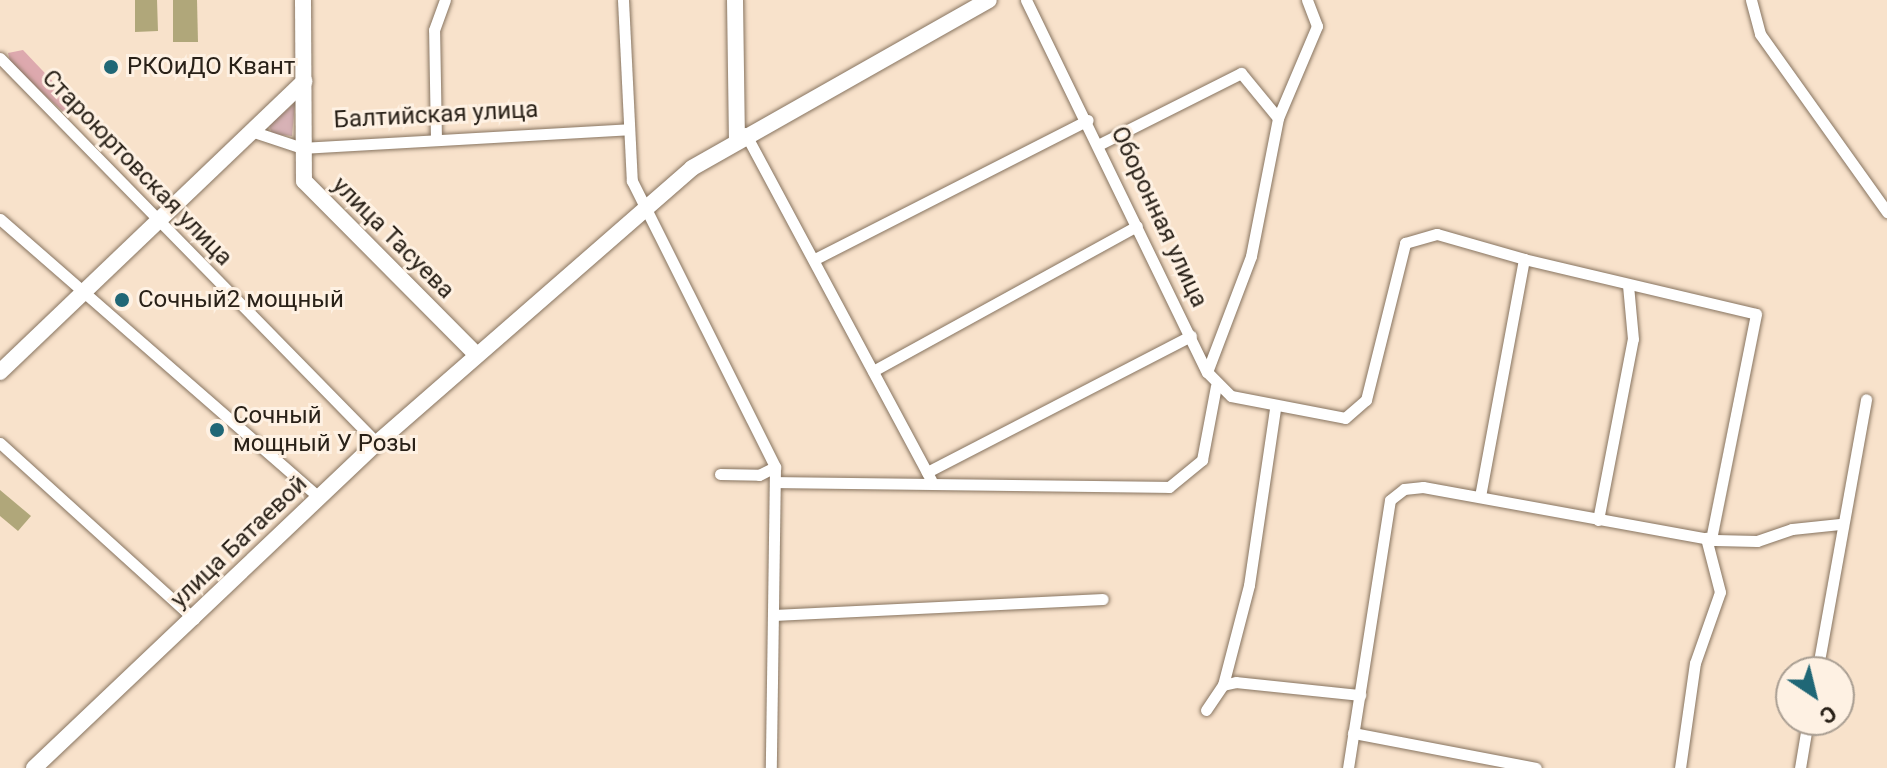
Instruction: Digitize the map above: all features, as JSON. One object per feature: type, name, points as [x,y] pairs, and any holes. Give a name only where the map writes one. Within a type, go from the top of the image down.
[{"type":"main road","name":"улица Тасуева","points":[[303,0],[302,148],[309,188],[477,355]]},
{"type":"main road","points":[[735,0],[741,136],[989,0]]},
{"type":"main road","points":[[0,372],[304,81]]},
{"type":"main road","name":"улица Батаевой","points":[[34,768],[377,443],[646,207],[741,136]]},
{"type":"street","points":[[436,140],[434,30],[445,0]]},
{"type":"street","points":[[623,0],[627,129],[632,181],[775,467],[771,768]]},
{"type":"street","name":"Оборонная улица","points":[[1026,0],[1100,144],[1216,386]]},
{"type":"street","points":[[1207,372],[1251,256],[1278,118],[1317,26],[1307,0]]},
{"type":"street","points":[[1751,0],[1760,34],[1887,212]]},
{"type":"street","name":"Староюртовская улица","points":[[0,58],[84,138],[155,223],[377,443]]},
{"type":"street","points":[[1100,144],[1241,73],[1278,118]]},
{"type":"street","points":[[815,259],[1088,120]]},
{"type":"street","name":"Балтийская улица","points":[[251,131],[302,148],[627,129]]},
{"type":"street","points":[[741,136],[815,259],[929,476]]},
{"type":"street","points":[[0,219],[319,497]]},
{"type":"street","points":[[873,371],[1137,226]]},
{"type":"street","points":[[775,482],[929,476],[1169,487],[1202,460],[1216,386],[1281,410],[1345,418],[1358,412],[1366,400],[1400,253],[1414,236],[1437,234],[1524,259],[1756,314],[1709,539],[1720,592],[1695,663],[1680,768]]},
{"type":"street","points":[[1480,497],[1524,259]]},
{"type":"street","points":[[1598,520],[1633,339],[1628,285]]},
{"type":"street","points":[[929,476],[1191,336]]},
{"type":"street","points":[[1819,656],[1840,524],[1866,399]]},
{"type":"street","points":[[1206,710],[1223,685],[1249,585],[1281,410]]},
{"type":"street","points":[[0,443],[194,619]]},
{"type":"street","points":[[720,474],[759,475],[775,467]]},
{"type":"street","points":[[1348,768],[1390,500],[1404,489],[1423,487],[1709,539],[1757,541],[1792,529],[1840,524]]},
{"type":"street","points":[[774,615],[1103,599]]},
{"type":"street","points":[[1223,685],[1360,695]]},
{"type":"street","points":[[1353,733],[1536,768]]},
{"type":"street","points":[[1800,768],[1805,736]]},
{"type":"shaded area","points":[[23,50],[78,108],[79,115],[67,115],[11,65],[8,53]]},
{"type":"shaded area","points":[[295,103],[292,136],[272,134],[269,125]]},
{"type":"building","points":[[135,0],[157,0],[158,31],[135,32]]},
{"type":"building","points":[[173,0],[197,0],[198,42],[173,42]]},
{"type":"building","points":[[0,490],[31,516],[18,531],[0,516]]},
{"type":"place","name":"РКОиДО Квант","points":[[111,67]]},
{"type":"place","name":"Сочный2 мощный","points":[[122,300]]},
{"type":"place","name":"Сочный мощный У Розы","points":[[217,430]]}]
